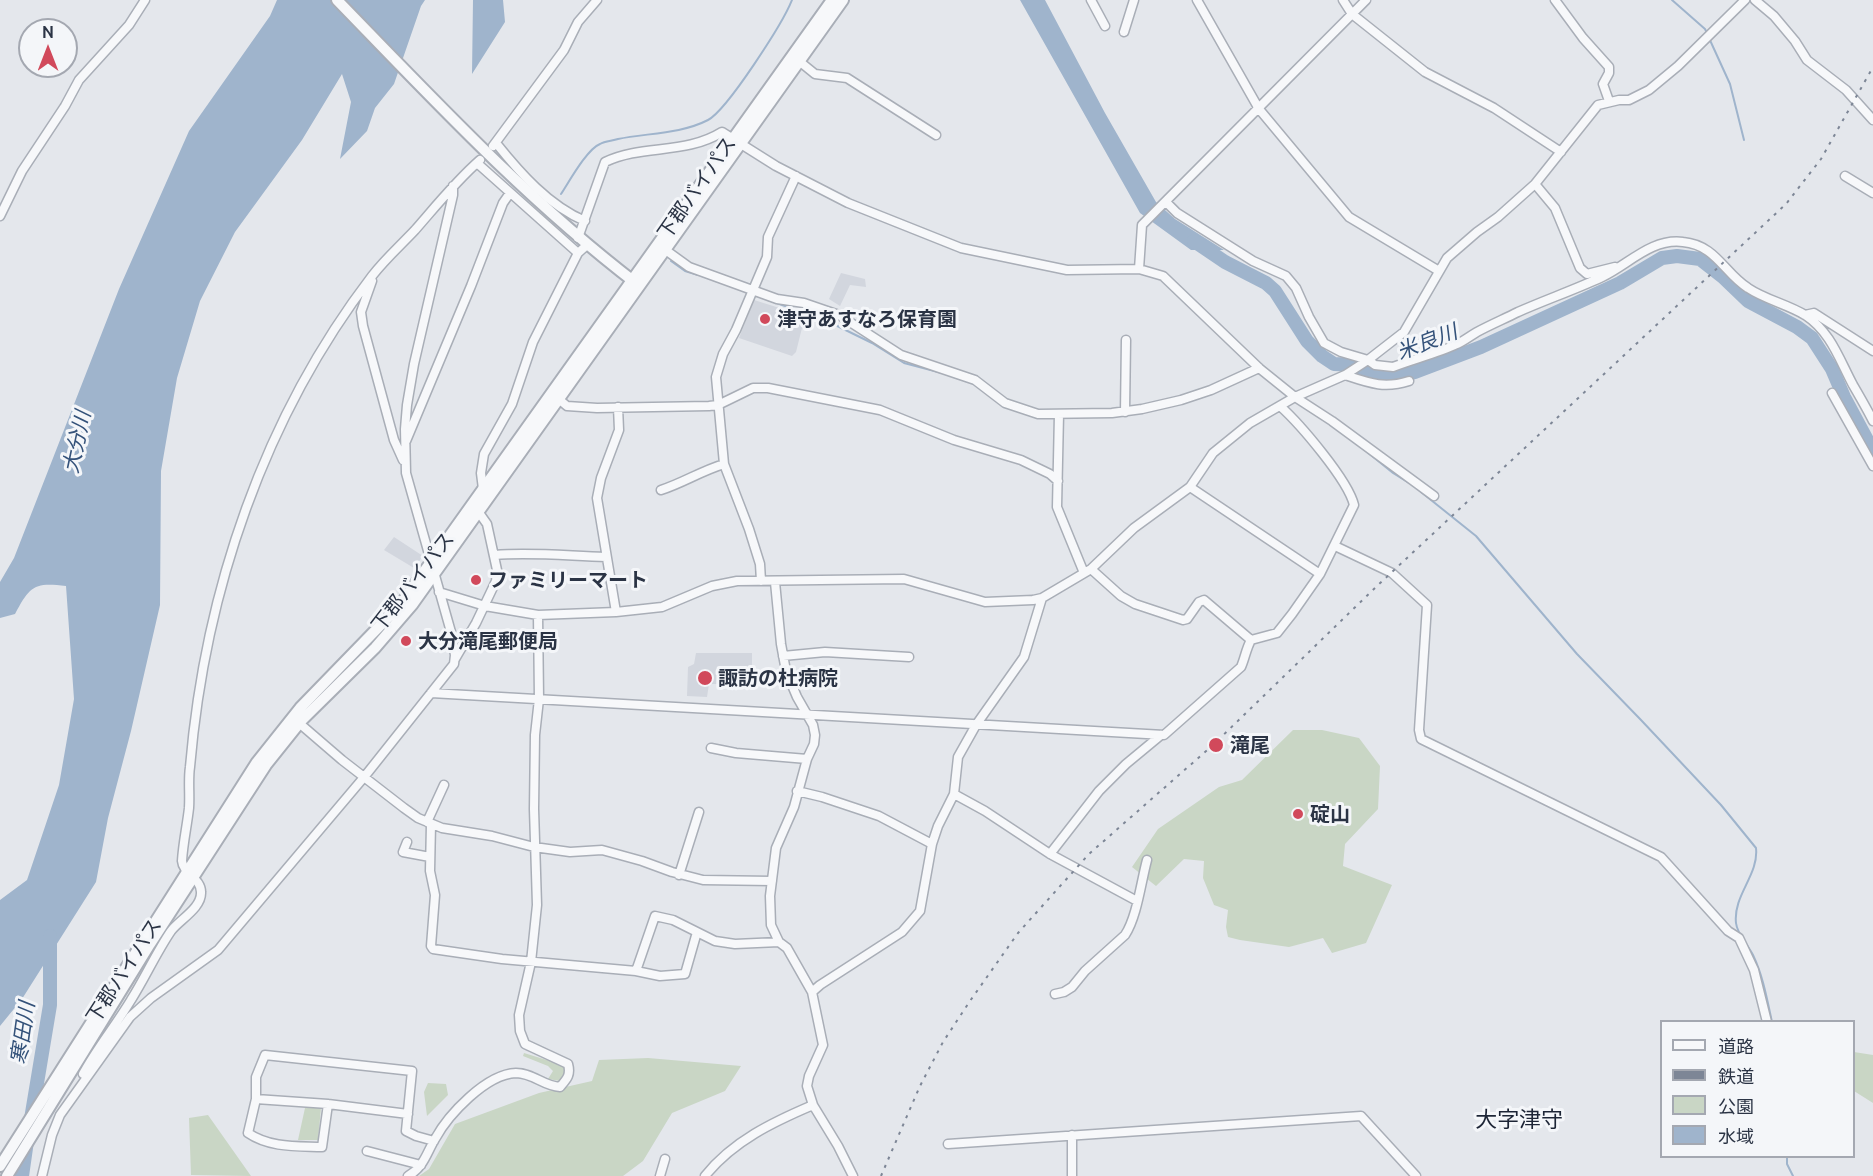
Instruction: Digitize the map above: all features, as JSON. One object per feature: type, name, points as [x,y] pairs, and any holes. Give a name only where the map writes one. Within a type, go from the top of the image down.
[{"type":"street","points":[[0,216],[22,171],[65,106],[79,80],[129,25],[145,0]]},
{"type":"street","points":[[337,0],[465,132],[542,206],[636,283]]},
{"type":"street","points":[[585,221],[572,216],[556,204],[494,144],[564,50],[578,22],[597,0]]},
{"type":"street","points":[[8,1176],[83,1056],[190,875],[261,772],[299,723],[391,631],[412,605],[434,575],[476,508],[661,247],[843,0]]},
{"type":"street","points":[[1091,0],[1105,26]]},
{"type":"street","points":[[1124,32],[1134,0]]},
{"type":"street","points":[[1197,0],[1259,109],[1349,217],[1439,271]]},
{"type":"street","points":[[1343,0],[1352,14],[1425,72],[1494,108],[1561,152]]},
{"type":"street","points":[[1139,269],[1142,225],[1366,0]]},
{"type":"street","points":[[1555,0],[1583,38],[1609,67],[1609,73],[1603,84],[1609,101]]},
{"type":"street","points":[[439,592],[485,606],[538,615],[615,612],[662,607],[712,586],[737,582],[904,579],[985,602],[1042,598],[1087,571],[1134,528],[1190,487],[1214,453],[1250,423],[1295,397],[1345,375],[1404,332],[1447,258],[1477,232],[1498,218],[1535,184],[1598,105],[1609,101],[1629,100],[1649,90],[1678,66],[1745,0]]},
{"type":"street","name":"下郡バイパス","points":[[737,141],[828,1]]},
{"type":"street","points":[[1757,1],[1774,16],[1795,41],[1807,60],[1846,90],[1873,120]]},
{"type":"street","points":[[799,61],[815,74],[847,78],[936,135]]},
{"type":"street","points":[[483,489],[481,473],[484,454],[512,404],[533,342],[578,253],[585,221],[605,162],[617,156],[708,141],[722,132],[767,161],[848,202],[961,248],[1067,270],[1139,269],[1163,276],[1259,368],[1295,397],[1332,421],[1434,496]]},
{"type":"street","points":[[42,1176],[55,1125],[85,1069],[136,993],[170,932],[198,901],[201,892],[182,866],[182,852],[189,806],[190,767],[197,708],[210,635],[240,520],[256,479],[294,399],[337,327],[373,275],[453,186],[478,162],[578,253]]},
{"type":"street","points":[[761,582],[760,564],[724,464],[716,378],[718,366],[767,257],[768,237],[796,176]]},
{"type":"street","points":[[1845,176],[1873,193]]},
{"type":"street","points":[[1535,184],[1554,208],[1580,268],[1587,274],[1623,267]]},
{"type":"street","points":[[453,186],[453,195],[406,405],[405,444],[406,466],[413,501],[451,632],[455,660]]},
{"type":"street","points":[[405,444],[503,203],[510,193]]},
{"type":"street","points":[[1166,201],[1177,213],[1253,261],[1286,276],[1296,288],[1324,343],[1341,352],[1383,366],[1393,367],[1459,343],[1532,306],[1584,286],[1623,267],[1640,253],[1661,244],[1682,241],[1696,244],[1724,263],[1734,277],[1745,286],[1764,298],[1784,304],[1805,315],[1818,325],[1830,338],[1873,421]]},
{"type":"street","points":[[661,247],[689,267],[752,293],[804,303],[839,315],[901,355],[975,380],[1005,403],[1038,414],[1125,412],[1181,400],[1211,390],[1259,368]]},
{"type":"street","points":[[373,275],[371,286],[363,301],[361,312],[363,326],[394,440],[406,466]]},
{"type":"street","points":[[1805,315],[1815,314],[1822,317],[1873,351]]},
{"type":"street","points":[[1125,412],[1126,340]]},
{"type":"street","points":[[1345,375],[1393,387],[1408,381]]},
{"type":"street","points":[[555,396],[567,406],[677,407],[718,405],[753,388],[768,388],[865,406],[954,440],[1022,460],[1050,474],[1058,481]]},
{"type":"street","points":[[1832,393],[1873,466]]},
{"type":"street","name":"下郡バイパス","points":[[0,1166],[73,1049],[190,875],[246,778],[300,708],[401,604],[476,508],[483,489],[555,396]]},
{"type":"street","points":[[1050,854],[1099,791],[1126,764],[1161,735],[1164,735],[1236,672],[1244,661],[1251,640],[1277,633],[1320,574],[1335,546],[1354,505],[1352,495],[1300,424],[1281,406]]},
{"type":"street","points":[[615,612],[597,498],[601,478],[619,430],[618,407]]},
{"type":"street","points":[[1059,414],[1057,507],[1087,571],[1135,604],[1183,620],[1187,619],[1199,602],[1204,600],[1251,640]]},
{"type":"street","points":[[661,490],[676,485],[708,468],[724,464]]},
{"type":"street","points":[[1190,487],[1320,574]]},
{"type":"street","points":[[70,1099],[130,1017],[151,998],[218,950],[451,668],[496,581],[495,555],[487,524],[476,508]]},
{"type":"street","points":[[1335,546],[1392,573],[1426,605],[1419,730],[1421,739],[1661,856],[1728,931],[1739,938],[1754,970],[1766,1020]]},
{"type":"street","points":[[495,555],[519,553],[541,556],[606,557]]},
{"type":"street","points":[[775,582],[786,671],[813,725],[814,744],[807,759],[794,807],[776,848],[770,910],[771,925],[779,942],[787,948],[812,992],[823,1038],[821,1052],[809,1076],[807,1086],[813,1105],[853,1176]]},
{"type":"street","points":[[812,992],[902,932],[920,911],[932,844],[954,794],[958,757],[976,724],[1024,657],[1042,598]]},
{"type":"street","points":[[408,1176],[416,1172],[427,1159],[434,1141],[456,1110],[489,1083],[502,1075],[515,1073],[531,1074],[549,1086],[560,1086],[568,1078],[570,1070],[568,1064],[525,1044],[520,1031],[519,1015],[531,962],[537,905],[534,847],[535,735],[539,699],[538,615]]},
{"type":"street","points":[[783,656],[825,652],[909,657]]},
{"type":"street","points":[[431,693],[1161,735]]},
{"type":"street","points":[[299,723],[342,760],[411,813],[429,823],[534,847],[570,852],[602,850],[702,880],[772,881]]},
{"type":"street","points":[[711,748],[736,753],[807,759]]},
{"type":"street","points":[[444,785],[429,823],[430,857],[435,895],[431,946],[433,950],[531,962],[636,971],[660,976],[685,974],[697,932]]},
{"type":"street","points":[[797,791],[879,816],[932,844]]},
{"type":"street","points":[[954,794],[985,811],[1050,854],[1137,901]]},
{"type":"street","points":[[679,874],[699,812]]},
{"type":"street","points":[[407,842],[402,856],[430,857]]},
{"type":"street","points":[[1054,994],[1072,987],[1085,971],[1125,935],[1137,901],[1147,860]]},
{"type":"street","points":[[636,971],[655,916],[673,920],[715,941],[735,944],[779,942]]},
{"type":"street","points":[[328,1104],[322,1147],[289,1146],[261,1141],[248,1133],[256,1099],[256,1077],[265,1054],[412,1071],[406,1131],[434,1141]]},
{"type":"street","points":[[256,1099],[328,1104],[408,1114]]},
{"type":"street","points":[[705,1176],[745,1139],[774,1122],[813,1105]]},
{"type":"street","points":[[948,1144],[1361,1116],[1416,1176]]},
{"type":"street","points":[[1072,1135],[1072,1176]]},
{"type":"street","points":[[368,1151],[421,1165]]},
{"type":"street","points":[[660,1176],[665,1159]]},
{"type":"shaded area","points":[[841,273],[865,279],[866,287],[850,285],[840,306],[829,299]]},
{"type":"shaded area","points":[[754,300],[805,316],[796,352],[792,356],[739,338]]},
{"type":"shaded area","points":[[394,537],[423,556],[414,568],[384,550]]},
{"type":"shaded area","name":"諏訪の杜病院","points":[[696,653],[752,653],[752,672],[723,673],[721,684],[709,684],[707,697],[687,696],[688,667],[694,664]]},
{"type":"green space","points":[[1293,730],[1322,730],[1359,738],[1380,766],[1378,809],[1345,844],[1343,866],[1392,885],[1366,943],[1332,953],[1323,938],[1289,947],[1228,937],[1226,927],[1228,910],[1214,905],[1203,878],[1204,861],[1184,859],[1156,886],[1132,867],[1158,829],[1219,787],[1242,780]]},
{"type":"green space","points":[[1855,1052],[1873,1055],[1873,1103],[1855,1092]]},
{"type":"green space","points":[[524,1053],[563,1065],[566,1073],[560,1081],[548,1079],[553,1071],[548,1066],[523,1056]]},
{"type":"green space","points":[[648,1058],[741,1066],[725,1091],[672,1113],[643,1161],[623,1176],[419,1176],[429,1169],[455,1124],[539,1093],[592,1081],[599,1060]]},
{"type":"green space","points":[[428,1083],[446,1084],[448,1095],[427,1116],[424,1092]]},
{"type":"green space","points":[[305,1108],[321,1108],[318,1140],[298,1140]]},
{"type":"green space","points":[[208,1115],[251,1176],[191,1175],[189,1118]]},
{"type":"water","name":"大分川","points":[[277,0],[425,0],[394,84],[375,108],[367,131],[340,159],[351,102],[342,74],[302,140],[235,232],[200,301],[177,378],[161,471],[160,605],[108,818],[96,882],[22,999],[0,1026],[0,900],[27,880],[59,785],[74,699],[66,586],[47,585],[34,588],[25,597],[15,614],[0,618],[0,582],[14,558],[119,289],[189,131],[270,16]]},
{"type":"water","points":[[473,0],[503,0],[505,22],[472,74]]},
{"type":"water","points":[[1020,0],[1045,0],[1105,113],[1156,202],[1175,219],[1224,250],[1191,250],[1140,213]]},
{"type":"waterway","points":[[561,194],[584,159],[600,144],[687,128],[698,125],[717,113],[754,65],[792,0]]},
{"type":"waterway","points":[[1672,0],[1707,33]]},
{"type":"waterway","points":[[1709,38],[1730,84],[1744,140]]},
{"type":"waterway","name":"米良川","points":[[1194,241],[1225,262],[1266,283],[1275,291],[1307,341],[1322,356],[1334,364],[1355,365],[1369,373],[1392,378],[1415,372],[1481,347],[1620,283],[1662,258],[1677,256],[1700,259],[1748,301],[1797,327],[1812,338],[1832,369],[1873,451]]},
{"type":"waterway","points":[[671,261],[685,271],[698,275]]},
{"type":"waterway","points":[[768,300],[825,320],[872,343],[904,363],[942,373]]},
{"type":"waterway","points":[[1361,447],[1409,483]]},
{"type":"waterway","points":[[1421,492],[1476,536],[1577,654],[1721,805],[1756,848],[1754,867],[1738,903],[1736,923],[1759,971],[1772,1020]]},
{"type":"waterway","name":"寒田川","points":[[31,1119],[50,1005],[50,936]]},
{"type":"waterway","name":"寒田川","points":[[22,1176],[27,1141]]},
{"type":"waterway","points":[[1787,1158],[1787,1164],[1793,1176]]},
{"type":"railway","points":[[881,1176],[920,1086],[943,1042],[1018,933],[1089,854],[1213,745],[1377,586],[1786,204],[1821,159],[1873,67]]},
{"type":"place","name":"津守あすなろ保育園","points":[[765,319]]},
{"type":"place","name":"ファミリーマート","points":[[476,580]]},
{"type":"place","name":"大分滝尾郵便局","points":[[406,641]]},
{"type":"place","name":"諏訪の杜病院","points":[[705,678]]},
{"type":"place","name":"滝尾","points":[[1216,745]]},
{"type":"place","name":"碇山","points":[[1298,814]]},
{"type":"district","name":"大字津守","points":[[1519,1120]]}]
